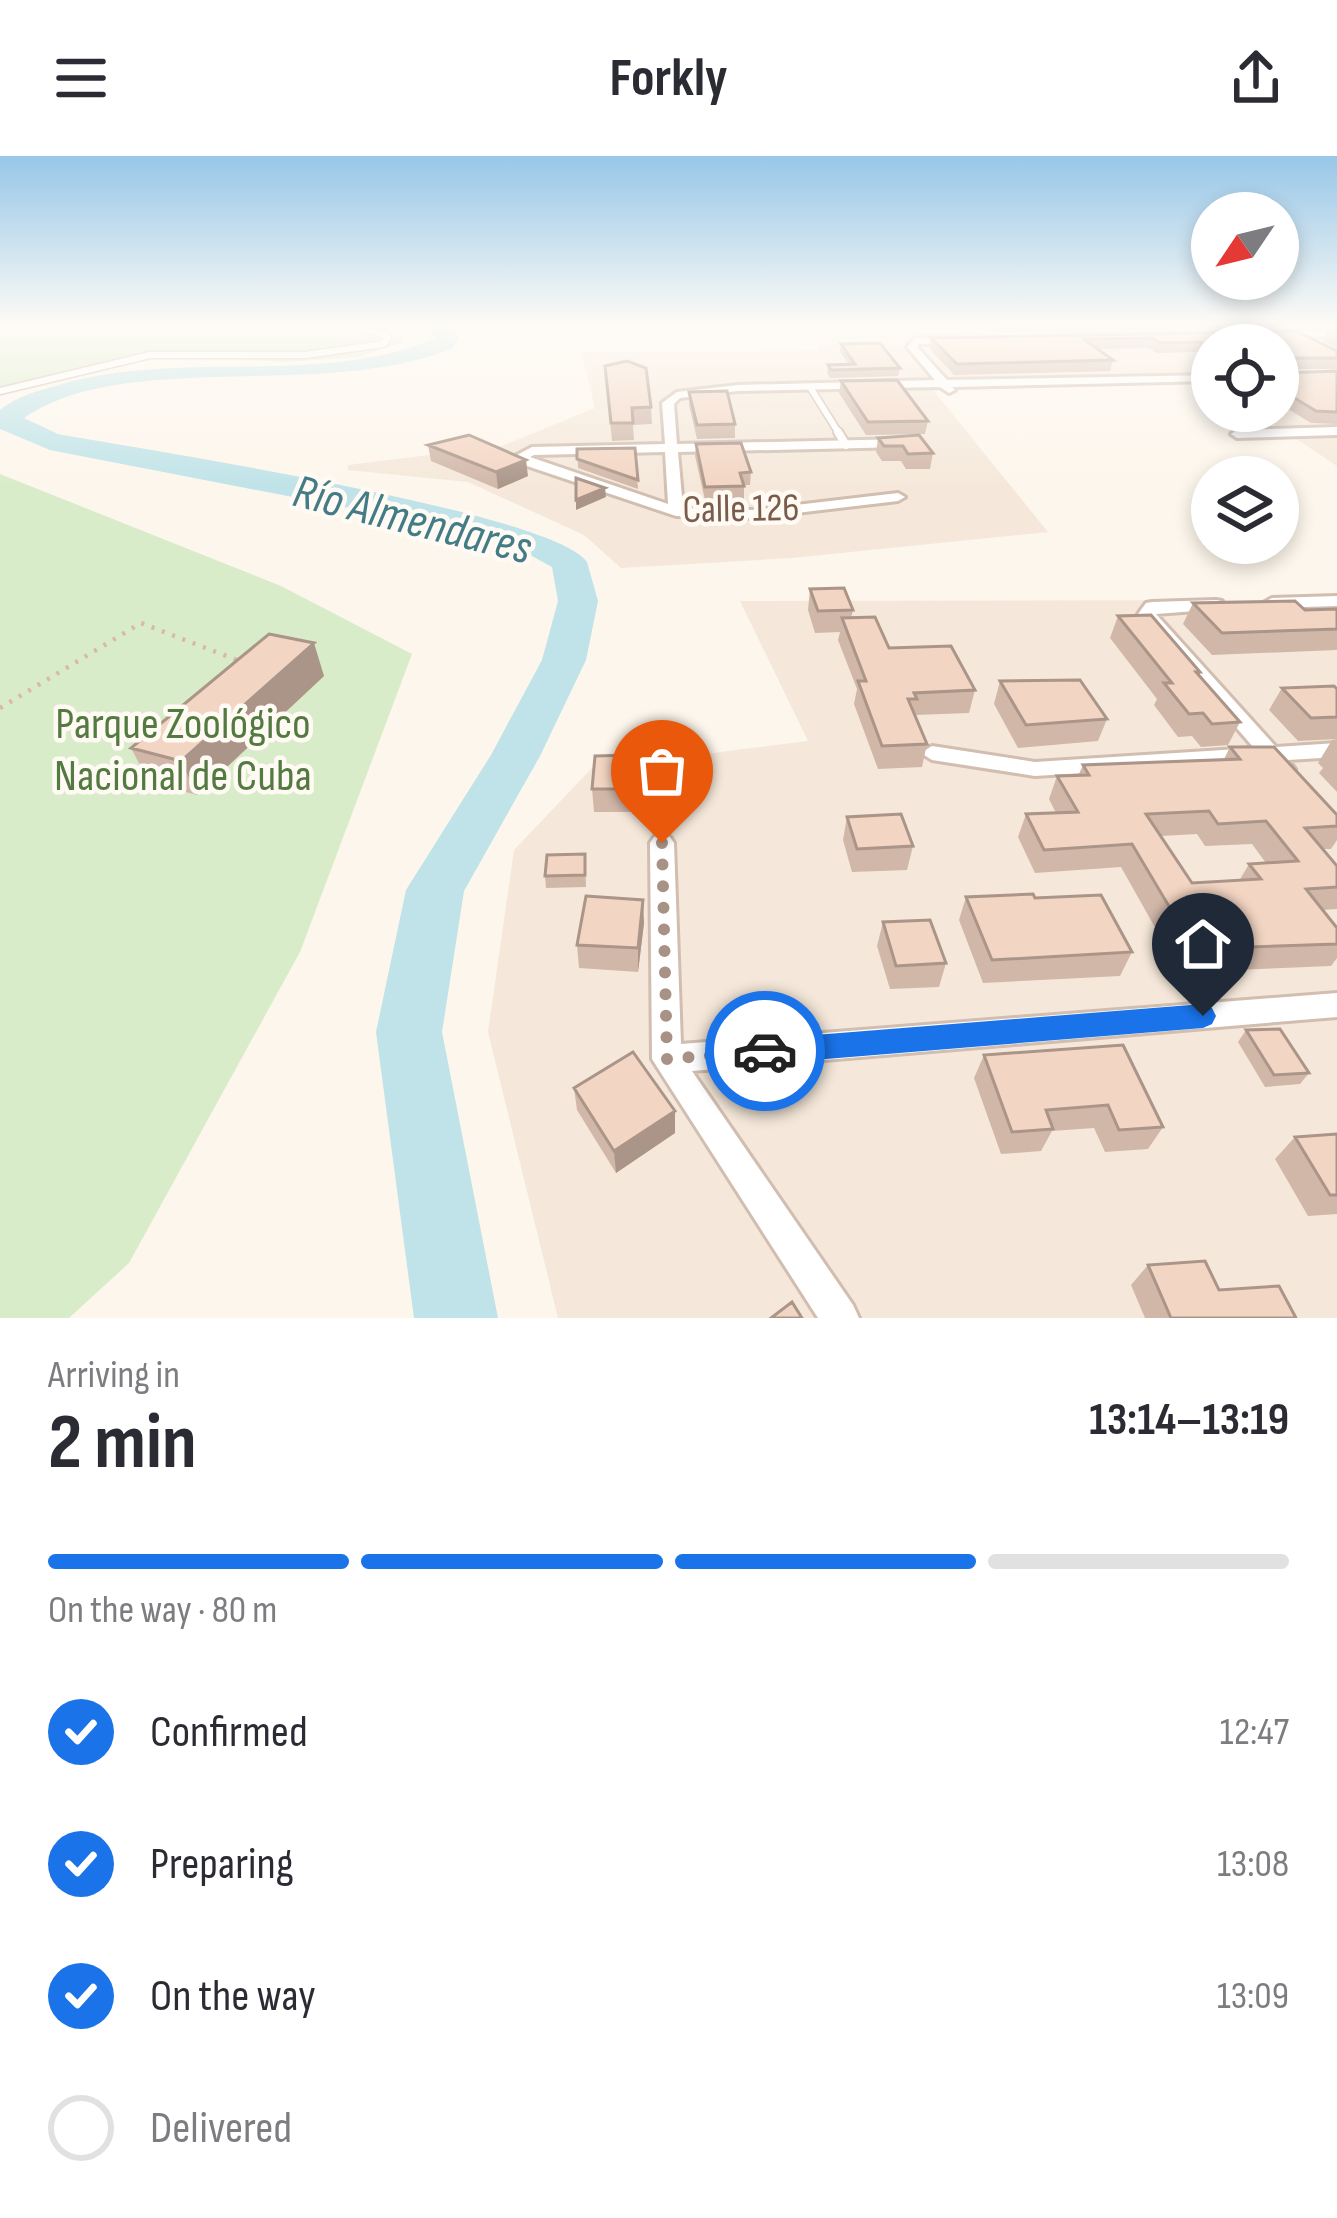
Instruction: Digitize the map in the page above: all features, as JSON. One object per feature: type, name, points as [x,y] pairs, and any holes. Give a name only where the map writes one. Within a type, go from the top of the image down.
[{"type":"street","points":[[940,380],[953,394]]},
{"type":"street","points":[[676,512],[668,404],[677,395],[1112,380]]},
{"type":"street","points":[[1237,434],[1337,431]]},
{"type":"street","points":[[668,450],[912,443]]},
{"type":"street","name":"Calle 126","points":[[668,450],[532,451],[522,456],[676,512],[754,514],[898,496]]},
{"type":"street","points":[[1297,784],[1147,614],[1148,609],[1337,601]]},
{"type":"street","points":[[932,752],[1035,769],[1337,750]]},
{"type":"street","points":[[662,843],[667,1059],[840,1318]]},
{"type":"street","points":[[667,1059],[1337,1005]]},
{"type":"lane","points":[[0,391],[41,380]]},
{"type":"lane","points":[[810,388],[846,445]]},
{"type":"path","points":[[0,708],[141,622],[259,669]]},
{"type":"shaded area","points":[[588,380],[1117,380],[929,385],[1048,532],[792,558],[621,568],[584,535],[468,482],[348,470],[348,465],[502,446],[595,408]]},
{"type":"shaded area","points":[[1299,380],[1337,380],[1337,466],[1286,432],[1299,432]]},
{"type":"shaded area","points":[[1337,600],[1337,1318],[558,1318],[488,1032],[514,850],[592,768],[808,741],[740,601]]},
{"type":"green space","points":[[0,380],[57,380],[0,396]]},
{"type":"green space","name":"Parque Zoológico Nacional de Cuba","points":[[0,474],[281,586],[412,654],[300,952],[129,1263],[69,1318],[0,1318]]},
{"type":"building","points":[[606,380],[648,380],[651,407],[632,408],[633,423],[611,423]]},
{"type":"building","points":[[897,380],[928,421],[868,422],[841,381]]},
{"type":"building","points":[[1299,380],[1337,380],[1337,412],[1316,411],[1299,401]]},
{"type":"building","points":[[727,391],[735,424],[697,425],[689,392]]},
{"type":"building","points":[[469,435],[526,460],[496,472],[428,445]]},
{"type":"building","points":[[919,435],[933,453],[908,454],[903,446],[884,446],[878,438]]},
{"type":"building","points":[[741,443],[751,472],[740,473],[744,486],[705,487],[696,444]]},
{"type":"building","points":[[635,448],[638,480],[577,459],[577,449]]},
{"type":"building","points":[[576,478],[605,488],[576,500]]},
{"type":"building","points":[[844,588],[853,610],[818,611],[810,589]]},
{"type":"building","points":[[1295,601],[1305,610],[1337,609],[1337,629],[1222,633],[1193,603]]},
{"type":"building","points":[[1151,615],[1240,722],[1212,724],[1203,713],[1189,714],[1164,683],[1172,683],[1118,616]]},
{"type":"building","points":[[875,617],[889,648],[951,646],[975,690],[914,693],[917,699],[908,699],[927,744],[882,746],[858,681],[866,681],[842,618]]},
{"type":"building","points":[[269,634],[314,643],[181,761],[131,748]]},
{"type":"building","points":[[1080,680],[1107,719],[1026,725],[1000,681]]},
{"type":"building","points":[[1334,686],[1337,717],[1311,718],[1282,688]]},
{"type":"building","points":[[1230,747],[1274,747],[1337,815],[1337,826],[1305,828],[1337,866],[1337,887],[1306,889],[1337,928],[1337,944],[1249,947],[1242,938],[1189,940],[1132,844],[1044,850],[1026,814],[1078,812],[1057,776],[1089,775],[1083,765],[1240,759]],"holes":[[[1209,811],[1218,824],[1266,821],[1298,861],[1249,864],[1261,879],[1192,883],[1146,814]]]},
{"type":"building","points":[[633,755],[632,789],[592,789],[595,756]]},
{"type":"building","points":[[901,814],[913,846],[857,849],[847,817]]},
{"type":"building","points":[[585,854],[585,875],[545,876],[547,855]]},
{"type":"building","points":[[1033,894],[1035,898],[1101,895],[1132,952],[992,960],[966,897]]},
{"type":"building","points":[[586,896],[643,900],[638,948],[577,945]]},
{"type":"building","points":[[930,920],[946,963],[896,966],[883,922]]},
{"type":"building","points":[[1280,1029],[1309,1073],[1274,1075],[1246,1030]]},
{"type":"building","points":[[1123,1045],[1163,1127],[1119,1130],[1108,1105],[1046,1110],[1053,1129],[1012,1132],[984,1055]]},
{"type":"building","points":[[633,1052],[675,1111],[614,1151],[574,1088]]},
{"type":"building","points":[[1337,1134],[1337,1195],[1330,1195],[1295,1137]]},
{"type":"building","points":[[1205,1261],[1219,1290],[1279,1286],[1296,1318],[1171,1318],[1148,1265]]},
{"type":"building","points":[[792,1302],[802,1318],[771,1318]]},
{"type":"waterway","name":"Río Almendares","points":[[112,380],[33,402],[6,421],[50,441],[398,507],[532,541],[569,562],[578,601],[564,660],[515,756],[435,890],[409,1032],[456,1318]]},
{"type":"way so far","points":[[662,843],[667,1059],[765,1051]]},
{"type":"route","points":[[765,1051],[1203,1016]]}]
